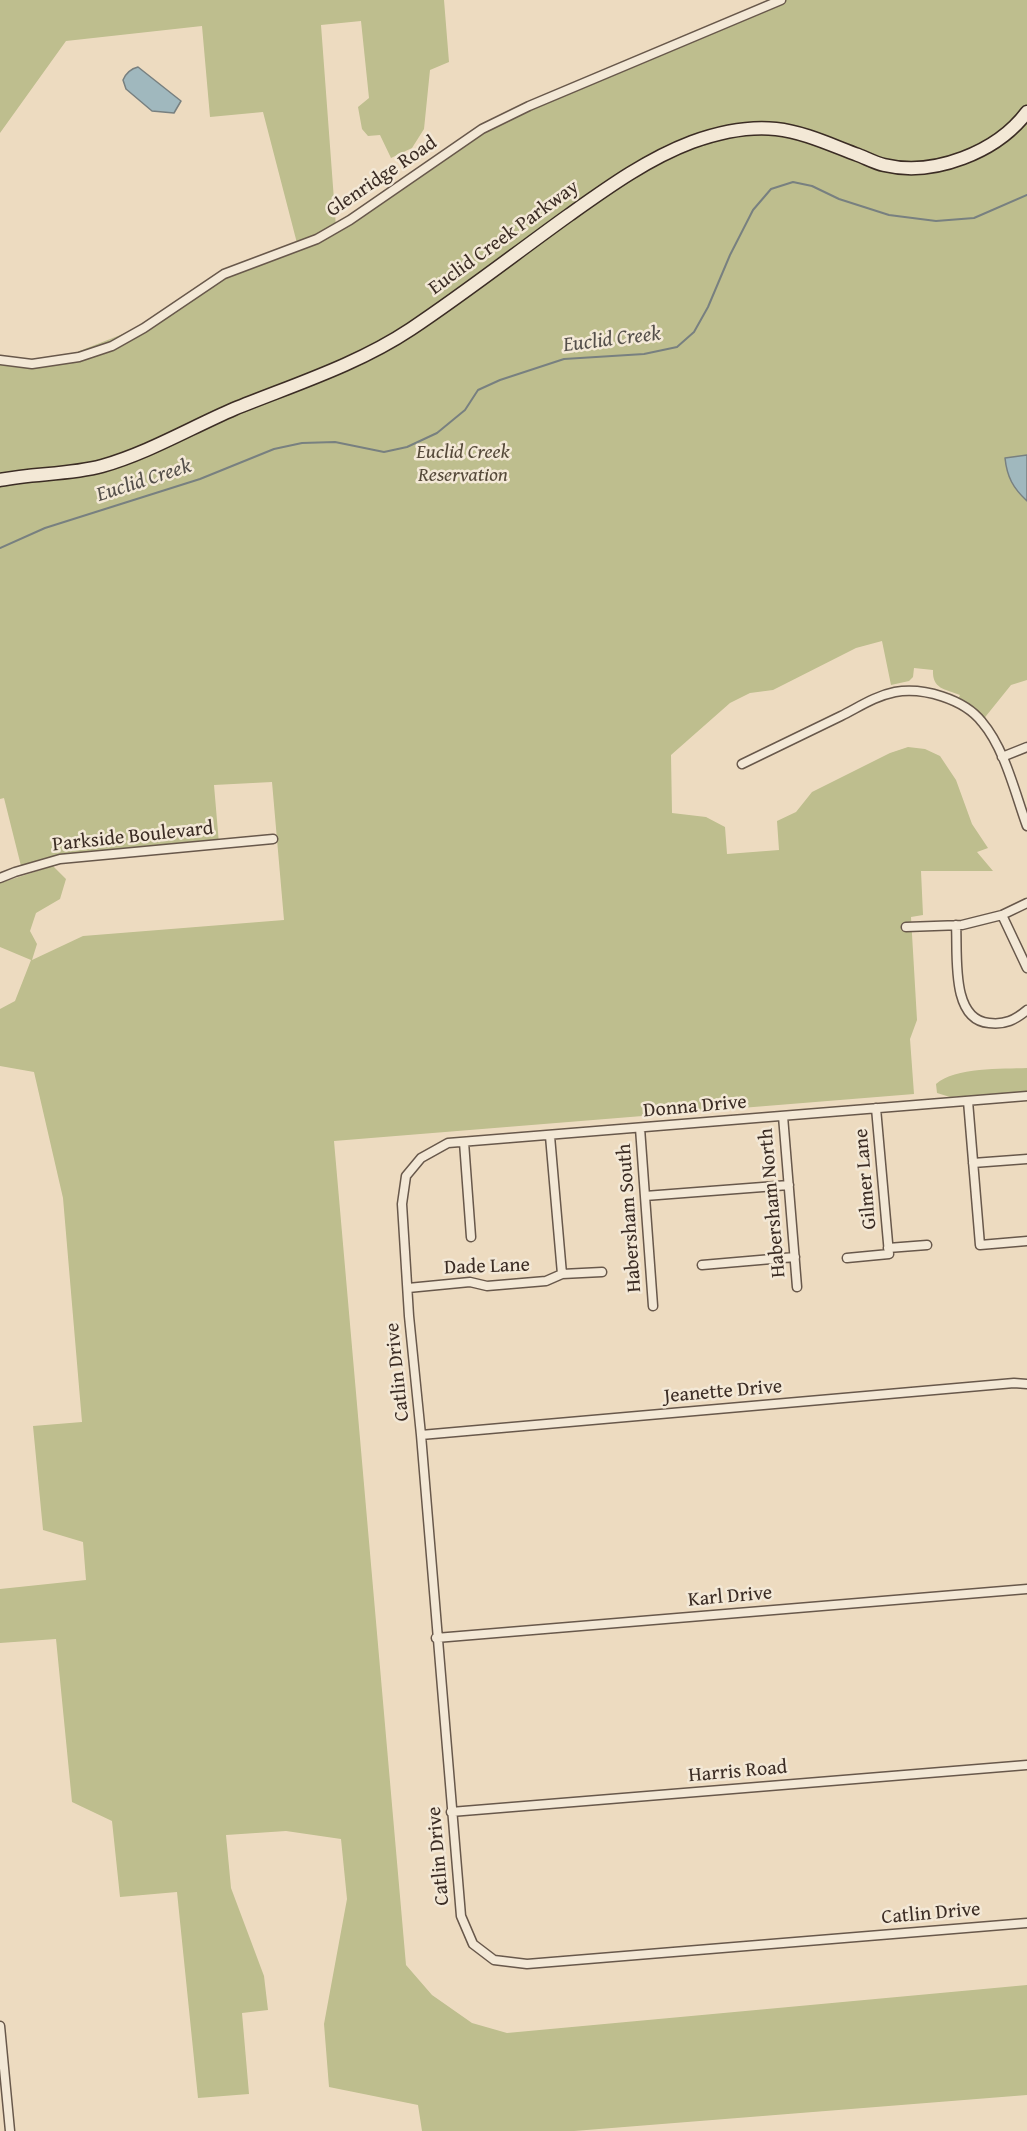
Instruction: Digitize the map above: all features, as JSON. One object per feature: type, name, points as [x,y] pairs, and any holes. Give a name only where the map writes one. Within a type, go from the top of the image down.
[{"type":"street","name":"Glenridge Road","points":[[0,360],[32,364],[79,357],[112,345],[144,328],[224,274],[317,239],[350,220],[482,129],[529,106],[781,0]]},
{"type":"street","name":"Euclid Creek Parkway","points":[[0,480],[100,467],[359,358],[409,331],[594,197],[644,165],[692,142],[734,130],[776,129],[811,136],[885,165],[922,168],[963,159],[987,147],[1017,125],[1027,112]]},
{"type":"street","points":[[742,764],[872,699],[896,692],[919,691],[967,708],[982,721],[997,744],[1027,826]]},
{"type":"street","points":[[1002,757],[1027,747]]},
{"type":"street","name":"Parkside Boulevard","points":[[0,878],[60,859],[273,839]]},
{"type":"street","points":[[906,927],[956,925],[1002,915],[1027,903]]},
{"type":"street","points":[[1002,915],[1027,968]]},
{"type":"street","points":[[956,925],[959,992],[966,1011],[982,1023],[1001,1024],[1017,1018],[1027,1010]]},
{"type":"street","name":"Donna Drive","points":[[402,1204],[406,1176],[421,1158],[448,1143],[1027,1096]]},
{"type":"street","points":[[968,1101],[980,1245],[1027,1241]]},
{"type":"street","name":"Gilmer Lane","points":[[876,1108],[888,1248]]},
{"type":"street","name":"Habersham North","points":[[783,1116],[797,1287]]},
{"type":"street","name":"Habersham South","points":[[640,1128],[653,1306]]},
{"type":"street","points":[[550,1136],[562,1274]]},
{"type":"street","points":[[464,1142],[471,1237]]},
{"type":"street","points":[[973,1163],[1027,1159]]},
{"type":"street","points":[[645,1196],[789,1185]]},
{"type":"street","name":"Catlin Drive","points":[[402,1204],[460,1916],[473,1944],[494,1960],[527,1964],[1027,1923]]},
{"type":"street","points":[[847,1258],[889,1254],[888,1248],[927,1245]]},
{"type":"street","points":[[702,1265],[795,1257]]},
{"type":"street","name":"Dade Lane","points":[[408,1288],[470,1282],[487,1286],[546,1281],[562,1274],[602,1272]]},
{"type":"street","name":"Jeanette Drive","points":[[421,1435],[1027,1383]]},
{"type":"street","name":"Karl Drive","points":[[436,1638],[1027,1588]]},
{"type":"street","name":"Harris Road","points":[[452,1812],[1027,1766]]},
{"type":"street","points":[[0,2026],[10,2131]]},
{"type":"green space","name":"Euclid Creek Reservation","points":[[0,0],[444,0],[449,62],[430,70],[424,129],[412,148],[391,158],[380,135],[368,136],[362,129],[358,107],[369,98],[361,21],[321,25],[336,227],[482,129],[780,0],[1027,0],[1027,680],[1011,685],[982,721],[956,703],[960,695],[937,685],[933,670],[914,668],[913,677],[909,681],[891,685],[882,641],[856,648],[773,690],[750,693],[730,703],[671,755],[672,813],[706,817],[725,827],[727,854],[779,850],[777,821],[796,812],[812,792],[890,753],[908,747],[925,749],[940,756],[956,780],[972,824],[988,848],[977,852],[993,871],[921,871],[923,915],[911,917],[917,1020],[910,1039],[914,1094],[334,1141],[406,1965],[432,1995],[472,2023],[507,2033],[1027,1985],[1027,2095],[574,2131],[422,2131],[418,2105],[329,2087],[324,2024],[347,1899],[341,1839],[286,1831],[226,1835],[231,1888],[264,1976],[268,2010],[242,2013],[249,2094],[198,2098],[177,1892],[120,1897],[112,1821],[72,1802],[56,1639],[0,1643],[0,1589],[86,1580],[83,1542],[43,1530],[33,1426],[82,1422],[63,1198],[34,1072],[0,1066],[0,1009],[15,1001],[31,960],[0,947],[0,883],[53,866],[66,879],[60,899],[36,913],[30,931],[37,944],[32,960],[83,936],[284,920],[272,782],[214,785],[219,844],[60,859],[22,870],[4,798],[0,799],[0,360],[54,361],[151,323],[211,282],[298,247],[263,112],[210,117],[202,26],[66,41],[0,133]]},
{"type":"green space","points":[[1027,1068],[1027,1092],[950,1097],[937,1093],[936,1084],[955,1074],[979,1070]]},
{"type":"water","points":[[138,67],[181,101],[174,113],[152,111],[126,89],[124,78],[127,73]]},
{"type":"water","points":[[1027,455],[1027,501],[1011,482],[1005,458]]},
{"type":"waterway","name":"Euclid Creek","points":[[0,548],[45,528],[200,479],[274,449],[302,443],[335,442],[384,452],[407,447],[437,433],[465,410],[478,390],[500,380],[564,359],[644,354],[677,347],[694,332],[753,210],[771,189],[793,182],[812,186],[839,199],[889,215],[936,221],[974,218],[1027,195]]}]
